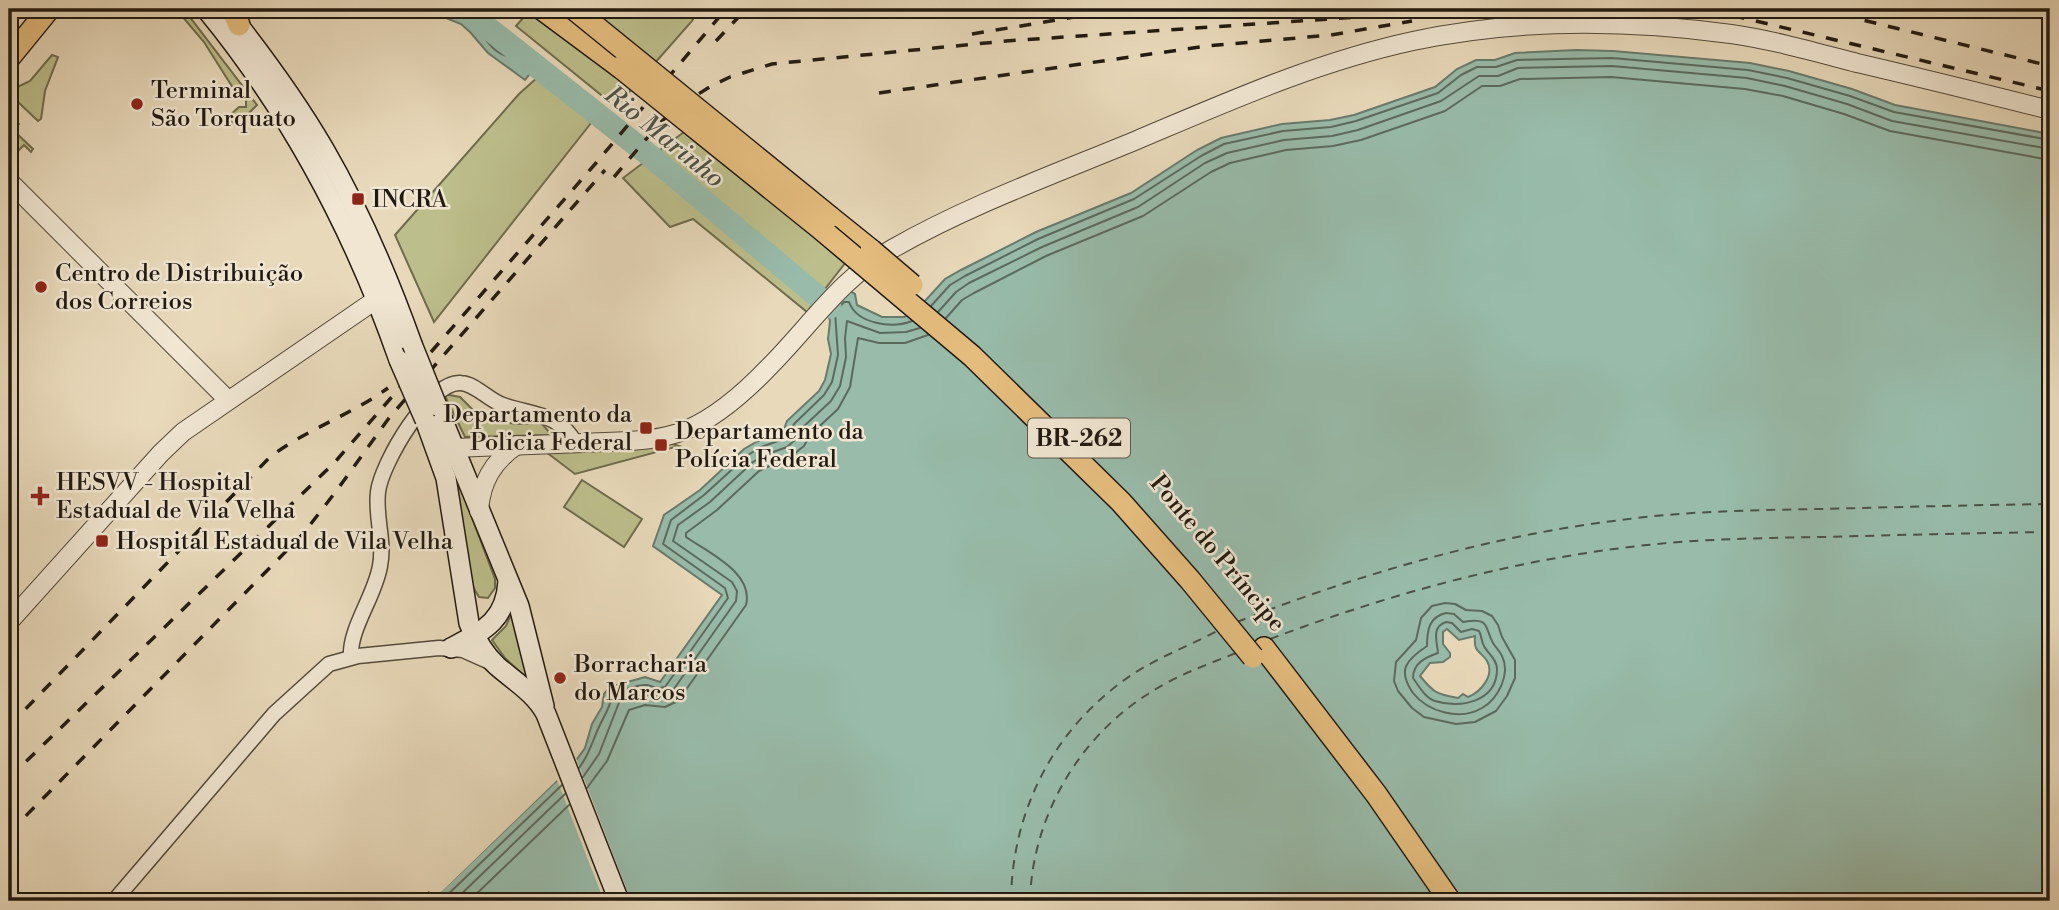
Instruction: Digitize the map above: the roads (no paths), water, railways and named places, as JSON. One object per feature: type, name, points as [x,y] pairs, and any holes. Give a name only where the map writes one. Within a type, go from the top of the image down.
[{"type":"main road","points":[[9,58],[49,9]]},
{"type":"main road","points":[[206,9],[267,92],[309,156],[343,221],[400,360],[454,448],[519,606],[546,714],[619,901]]},
{"type":"main road","points":[[542,9],[620,67]]},
{"type":"main road","points":[[550,9],[861,263]]},
{"type":"main road","points":[[574,9],[830,217]]},
{"type":"main road","name":"BR-262","points":[[596,9],[830,217],[861,263]]},
{"type":"main road","points":[[233,14],[281,82],[335,169],[369,239],[412,344],[444,468],[466,611],[474,636],[488,657],[536,699],[546,714]]},
{"type":"main road","name":"Ponte do Príncipe","points":[[861,263],[932,321],[1011,392],[1156,540],[1311,731],[1380,823],[1433,901]]},
{"type":"main road","name":"Ponte do Príncipe","points":[[861,263],[942,310],[1021,382],[1167,531],[1330,732],[1399,825],[1450,901]]},
{"type":"main road","points":[[451,649],[488,626],[499,613],[506,598],[508,580]]},
{"type":"street","points":[[454,448],[659,438],[700,423],[748,387],[803,331],[861,263],[971,210],[1266,86],[1337,61],[1415,41],[1492,29],[1573,24],[1731,34],[1766,40],[2050,110]]},
{"type":"street","points":[[9,181],[228,400]]},
{"type":"street","points":[[9,622],[173,441],[228,400],[377,299]]},
{"type":"street","points":[[351,657],[351,642],[375,589],[382,560],[383,547],[377,503],[382,474],[401,436],[440,390],[450,384],[469,384],[495,401],[556,420],[566,428],[575,443]]},
{"type":"street","points":[[479,511],[482,490],[490,471],[517,445]]},
{"type":"street","points":[[114,901],[284,703],[320,670],[338,660],[351,657],[451,649],[474,654],[498,666]]},
{"type":"water","points":[[424,9],[482,9],[500,26],[510,43],[538,64],[525,80],[488,53],[461,24]]},
{"type":"water","points":[[1613,51],[1750,63],[1852,89],[1895,105],[2050,134],[2050,901],[419,901],[429,892],[436,896],[572,766],[585,748],[592,724],[602,707],[604,694],[610,687],[645,677],[660,682],[722,595],[653,546],[664,515],[700,490],[744,449],[784,429],[787,421],[819,391],[825,380],[831,354],[827,311],[846,289],[855,294],[857,305],[882,317],[904,317],[914,313],[945,279],[1036,232],[1131,193],[1197,150],[1221,138],[1282,124],[1354,115],[1435,87],[1457,69],[1476,60],[1495,60],[1515,53]],"holes":[[[1447,629],[1459,640],[1475,636],[1475,646],[1487,661],[1489,672],[1478,691],[1468,697],[1463,694],[1458,698],[1436,692],[1420,676],[1430,663],[1443,662],[1450,657],[1443,644],[1443,632]]]},
{"type":"waterway","name":"Rio Marinho","points":[[464,9],[654,159],[830,307]]},
{"type":"railway","points":[[9,778],[335,462],[596,163],[726,9]]},
{"type":"railway","points":[[716,41],[746,9]]},
{"type":"railway","points":[[775,16],[788,9]]},
{"type":"railway","points":[[972,34],[1123,9]]},
{"type":"railway","points":[[614,177],[675,109],[730,77],[772,64],[1006,41],[1476,9]]},
{"type":"railway","points":[[1685,9],[1739,17],[2050,91]]},
{"type":"railway","points":[[1818,9],[2050,66]]},
{"type":"railway","points":[[879,93],[1207,46],[1331,35],[1412,21]]},
{"type":"railway","points":[[9,833],[303,534],[389,418],[605,170]]},
{"type":"railway","points":[[9,726],[270,457],[388,388]]},
{"type":"place","name":"Terminal São Torquato","points":[[137,104]]},
{"type":"place","name":"INCRA","points":[[358,199]]},
{"type":"place","name":"Centro de Distribuição dos Correios","points":[[41,287]]},
{"type":"place","name":"Departamento da Policia Federal","points":[[646,428]]},
{"type":"place","name":"Departamento da Polícia Federal","points":[[661,445]]},
{"type":"place","name":"HESVV - Hospital Estadual de Vila Velha","points":[[40,496]]},
{"type":"place","name":"Hospital Estadual de Vila Velha","points":[[102,541]]},
{"type":"place","name":"Borracharia do Marcos","points":[[560,678]]}]
